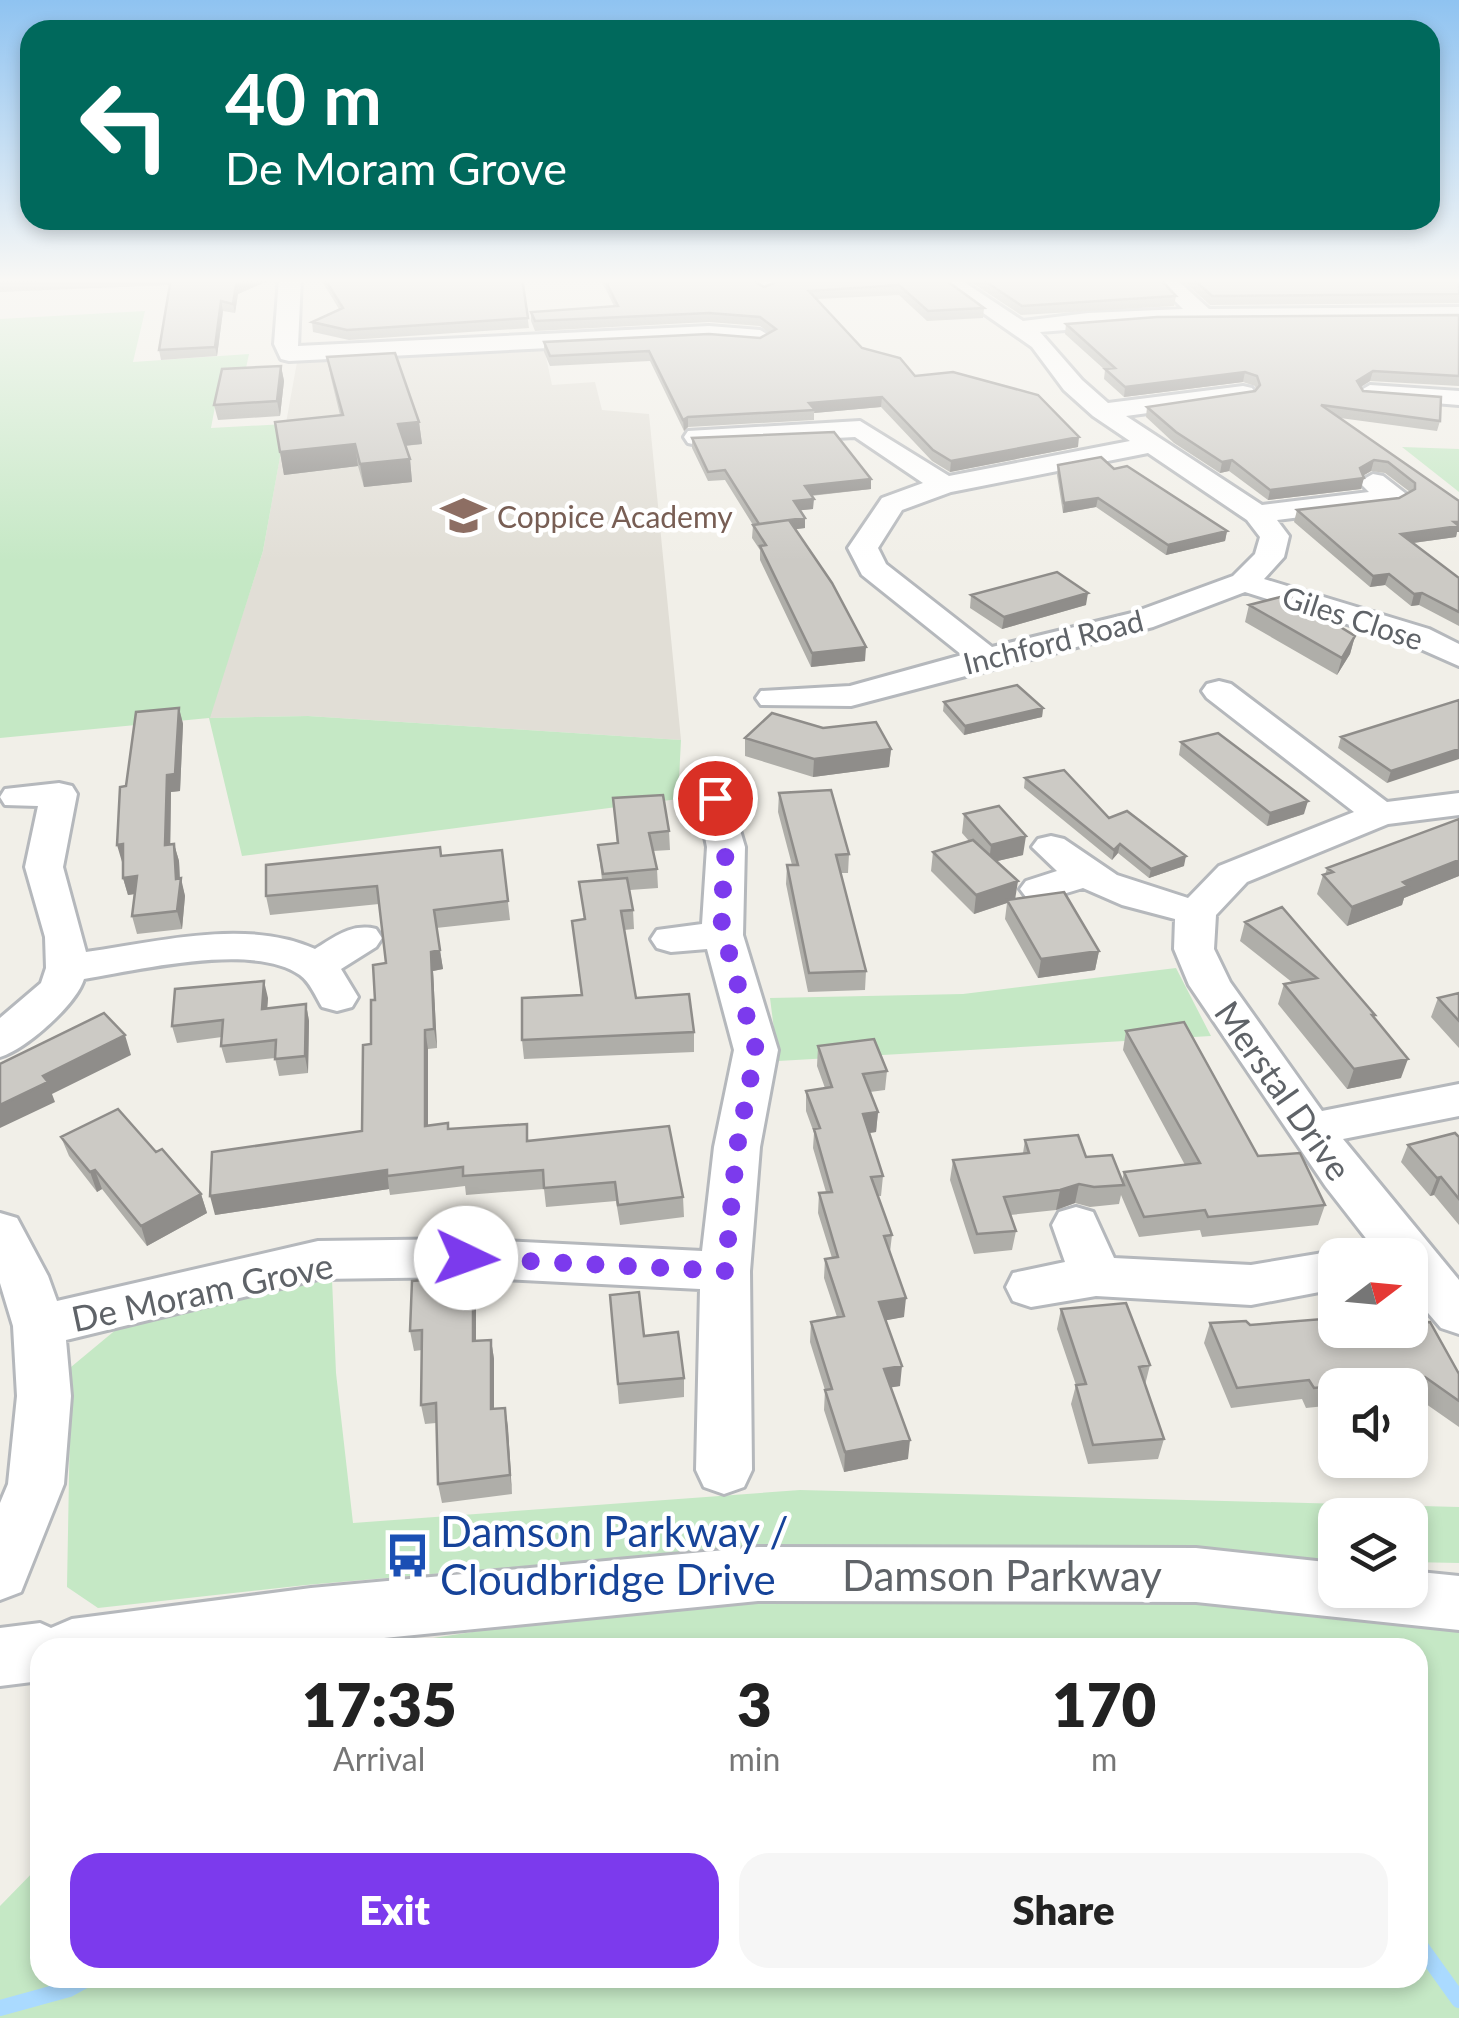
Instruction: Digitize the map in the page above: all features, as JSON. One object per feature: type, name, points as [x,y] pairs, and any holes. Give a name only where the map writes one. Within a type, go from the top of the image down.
[{"type":"street","points":[[1062,372],[1102,411],[1257,514],[1275,536],[1270,556],[1244,582]]},
{"type":"street","points":[[1370,392],[1459,398]]},
{"type":"street","points":[[1102,411],[1224,400]]},
{"type":"street","points":[[697,437],[857,416],[944,485]]},
{"type":"street","points":[[986,658],[872,569],[863,548],[892,504],[944,485],[1155,444]]},
{"type":"street","points":[[1257,514],[1384,490],[1431,494]]},
{"type":"street","name":"Inchford Road","points":[[773,698],[851,696],[1142,620],[1244,582]]},
{"type":"street","name":"Giles Close","points":[[1244,582],[1418,636],[1459,656]]},
{"type":"street","points":[[1219,692],[1269,713],[1380,814]]},
{"type":"street","points":[[0,1042],[60,989],[67,968],[66,937],[44,867],[64,781],[18,797]]},
{"type":"street","points":[[715,798],[726,847],[721,917],[756,1050],[737,1147],[725,1271],[724,1470]]},
{"type":"street","points":[[1052,846],[1083,875],[1111,890],[1198,912],[1233,874],[1380,814],[1459,804]]},
{"type":"street","points":[[1040,889],[1083,875]]},
{"type":"street","name":"Merstal Drive","points":[[1198,912],[1192,929],[1194,949],[1210,986],[1392,1238]]},
{"type":"street","points":[[670,939],[724,935]]},
{"type":"street","points":[[67,968],[256,947],[289,952],[327,982],[362,938]]},
{"type":"street","points":[[1311,1130],[1459,1100]]},
{"type":"street","points":[[1076,1225],[1096,1278]]},
{"type":"street","points":[[0,1231],[23,1276],[38,1326],[44,1396],[36,1484],[0,1573]]},
{"type":"street","name":"De Moram Grove","points":[[38,1326],[318,1260],[466,1258],[725,1271]]},
{"type":"street","points":[[1030,1287],[1096,1278],[1251,1285],[1318,1273]]},
{"type":"street","name":"Merstal Drive","points":[[1428,1280],[1459,1314]]},
{"type":"street","name":"Damson Parkway","points":[[147,1638],[311,1616],[758,1574],[1196,1575],[1318,1588]]},
{"type":"street","name":"Damson Parkway","points":[[1428,1600],[1459,1603]]},
{"type":"shaded area","name":"Coppice Academy","points":[[295,372],[549,372],[552,385],[595,382],[602,410],[649,414],[681,740],[308,716],[209,718],[263,551]]},
{"type":"green space","points":[[0,372],[221,372],[211,428],[286,424],[263,551],[210,718],[308,716],[681,740],[678,799],[242,856],[209,718],[0,738]]},
{"type":"green space","points":[[1402,447],[1459,449],[1459,492],[1454,488]]},
{"type":"green space","points":[[1176,968],[1211,1036],[778,1061],[770,998],[963,994]]},
{"type":"green space","points":[[332,1279],[336,1373],[353,1523],[800,1490],[1318,1503],[1318,1560],[780,1544],[306,1585],[98,1608],[67,1587],[71,1367],[124,1323]]},
{"type":"green space","points":[[1428,1506],[1459,1507],[1459,1563],[1428,1562]]},
{"type":"green space","points":[[1199,1587],[1318,1599],[1318,1608],[1401,1608],[1459,1614],[1459,2018],[0,2018],[0,1906],[30,1875],[30,1988],[1428,1988],[1428,1638],[433,1638],[753,1589]]},
{"type":"building","points":[[221,372],[280,372],[277,401],[214,405]]},
{"type":"building","points":[[331,372],[402,372],[419,422],[398,424],[410,459],[360,464],[355,444],[280,452],[275,422],[343,415]]},
{"type":"building","points":[[659,372],[912,372],[915,376],[954,372],[1038,395],[1079,437],[951,461],[933,450],[882,397],[809,403],[815,410],[683,420]]},
{"type":"building","points":[[1109,372],[1244,372],[1125,387]]},
{"type":"building","points":[[1246,372],[1371,372],[1357,381],[1363,391],[1441,397],[1440,421],[1321,405],[1459,501],[1459,522],[1454,522],[1459,526],[1401,534],[1459,578],[1459,612],[1422,593],[1414,594],[1389,574],[1373,576],[1297,510],[1399,498],[1415,489],[1415,483],[1388,462],[1374,460],[1360,468],[1364,478],[1270,490],[1232,460],[1222,462],[1176,432],[1147,407],[1255,391],[1260,385],[1257,376]]},
{"type":"building","points":[[1393,372],[1459,372],[1459,376]]},
{"type":"building","points":[[834,432],[871,479],[805,486],[814,499],[794,501],[805,518],[759,524],[725,470],[708,472],[692,438]]},
{"type":"building","points":[[1101,457],[1114,469],[1127,466],[1227,531],[1168,545],[1098,498],[1064,503],[1058,465]]},
{"type":"building","points":[[789,520],[832,583],[866,647],[812,653],[760,546],[766,545],[753,525]]},
{"type":"building","points":[[1057,572],[1088,593],[1004,617],[971,595]]},
{"type":"building","points":[[1288,595],[1355,636],[1342,658],[1249,605]]},
{"type":"building","points":[[1017,685],[1043,708],[965,726],[944,702]]},
{"type":"building","points":[[1459,700],[1459,749],[1391,771],[1341,737]]},
{"type":"building","points":[[179,708],[175,774],[167,775],[165,845],[174,844],[176,879],[181,878],[177,911],[132,916],[137,876],[123,878],[123,844],[117,845],[120,787],[126,786],[136,712]]},
{"type":"building","points":[[772,713],[823,728],[876,722],[891,749],[814,759],[745,738]]},
{"type":"building","points":[[1218,733],[1308,801],[1270,813],[1181,742]]},
{"type":"building","points":[[1064,770],[1109,818],[1127,811],[1186,856],[1151,869],[1120,844],[1114,850],[1025,778]]},
{"type":"building","points":[[831,790],[849,854],[836,855],[866,971],[809,973],[787,865],[798,865],[779,793]]},
{"type":"building","points":[[663,795],[669,831],[649,833],[657,869],[603,874],[598,845],[618,843],[613,798]]},
{"type":"building","points":[[999,806],[1026,836],[991,845],[964,814]]},
{"type":"building","points":[[1459,819],[1459,860],[1403,882],[1408,886],[1352,907],[1323,875],[1333,872],[1327,868]]},
{"type":"building","points":[[973,840],[1018,881],[976,895],[933,852]]},
{"type":"building","points":[[440,847],[441,856],[502,850],[508,901],[434,910],[440,950],[431,952],[434,1029],[425,1030],[425,1126],[448,1123],[448,1129],[527,1124],[527,1141],[669,1126],[683,1197],[618,1205],[615,1182],[544,1188],[543,1170],[463,1176],[463,1167],[387,1176],[387,1170],[210,1196],[212,1152],[362,1131],[363,1045],[371,1044],[373,965],[386,963],[377,886],[266,896],[266,865]]},
{"type":"building","points":[[627,878],[633,910],[621,911],[636,998],[689,994],[694,1032],[522,1040],[522,998],[582,995],[572,921],[585,919],[579,882]]},
{"type":"building","points":[[1064,892],[1099,951],[1041,959],[1007,900]]},
{"type":"building","points":[[1282,907],[1408,1059],[1354,1069],[1284,984],[1317,978],[1245,922]]},
{"type":"building","points":[[264,981],[262,1009],[306,1004],[305,1056],[275,1059],[276,1040],[221,1046],[223,1020],[172,1026],[175,989]]},
{"type":"building","points":[[1459,993],[1459,1021],[1438,998]]},
{"type":"building","points":[[104,1013],[125,1035],[43,1076],[48,1082],[0,1105],[0,1064]]},
{"type":"building","points":[[1184,1022],[1258,1156],[1300,1153],[1325,1205],[1208,1217],[1205,1210],[1144,1217],[1124,1172],[1200,1163],[1126,1031]]},
{"type":"building","points":[[874,1039],[887,1071],[863,1074],[878,1112],[863,1114],[883,1176],[871,1177],[892,1235],[884,1236],[906,1298],[879,1302],[902,1366],[884,1369],[910,1440],[845,1452],[825,1390],[832,1389],[811,1322],[844,1316],[825,1259],[838,1257],[819,1193],[832,1192],[814,1129],[820,1128],[806,1091],[832,1087],[818,1046]]},
{"type":"building","points":[[118,1109],[156,1152],[162,1149],[201,1194],[141,1226],[95,1170],[90,1172],[61,1137]]},
{"type":"building","points":[[1455,1133],[1459,1137],[1459,1199],[1408,1145]]},
{"type":"building","points":[[1078,1135],[1086,1157],[1112,1155],[1124,1185],[1079,1184],[1004,1197],[1016,1231],[977,1234],[953,1160],[1029,1153],[1025,1140]]},
{"type":"building","points":[[473,1276],[473,1341],[491,1340],[491,1409],[505,1408],[510,1475],[438,1484],[436,1403],[421,1405],[422,1330],[410,1331],[412,1281]]},
{"type":"building","points":[[639,1292],[644,1336],[678,1332],[684,1378],[618,1384],[610,1295]]},
{"type":"building","points":[[1126,1303],[1150,1365],[1139,1367],[1164,1439],[1093,1445],[1076,1385],[1086,1384],[1061,1309]]},
{"type":"building","points":[[1318,1319],[1318,1348],[1428,1348],[1430,1322],[1459,1374],[1459,1401],[1428,1379],[1428,1368],[1318,1368],[1318,1388],[1309,1380],[1237,1388],[1210,1323],[1246,1321],[1250,1325]]},
{"type":"waterway","points":[[1428,1957],[1459,2000]]},
{"type":"waterway","points":[[0,2008],[71,1988]]},
{"type":"place","name":"Coppice Academy","points":[[464,516]]},
{"type":"place","name":"Damson Parkway / Cloudbridge Drive","points":[[407,1555]]},
{"type":"route","points":[[466,1258],[725,1271],[737,1147],[756,1050],[721,917],[726,847],[715,798]]}]
